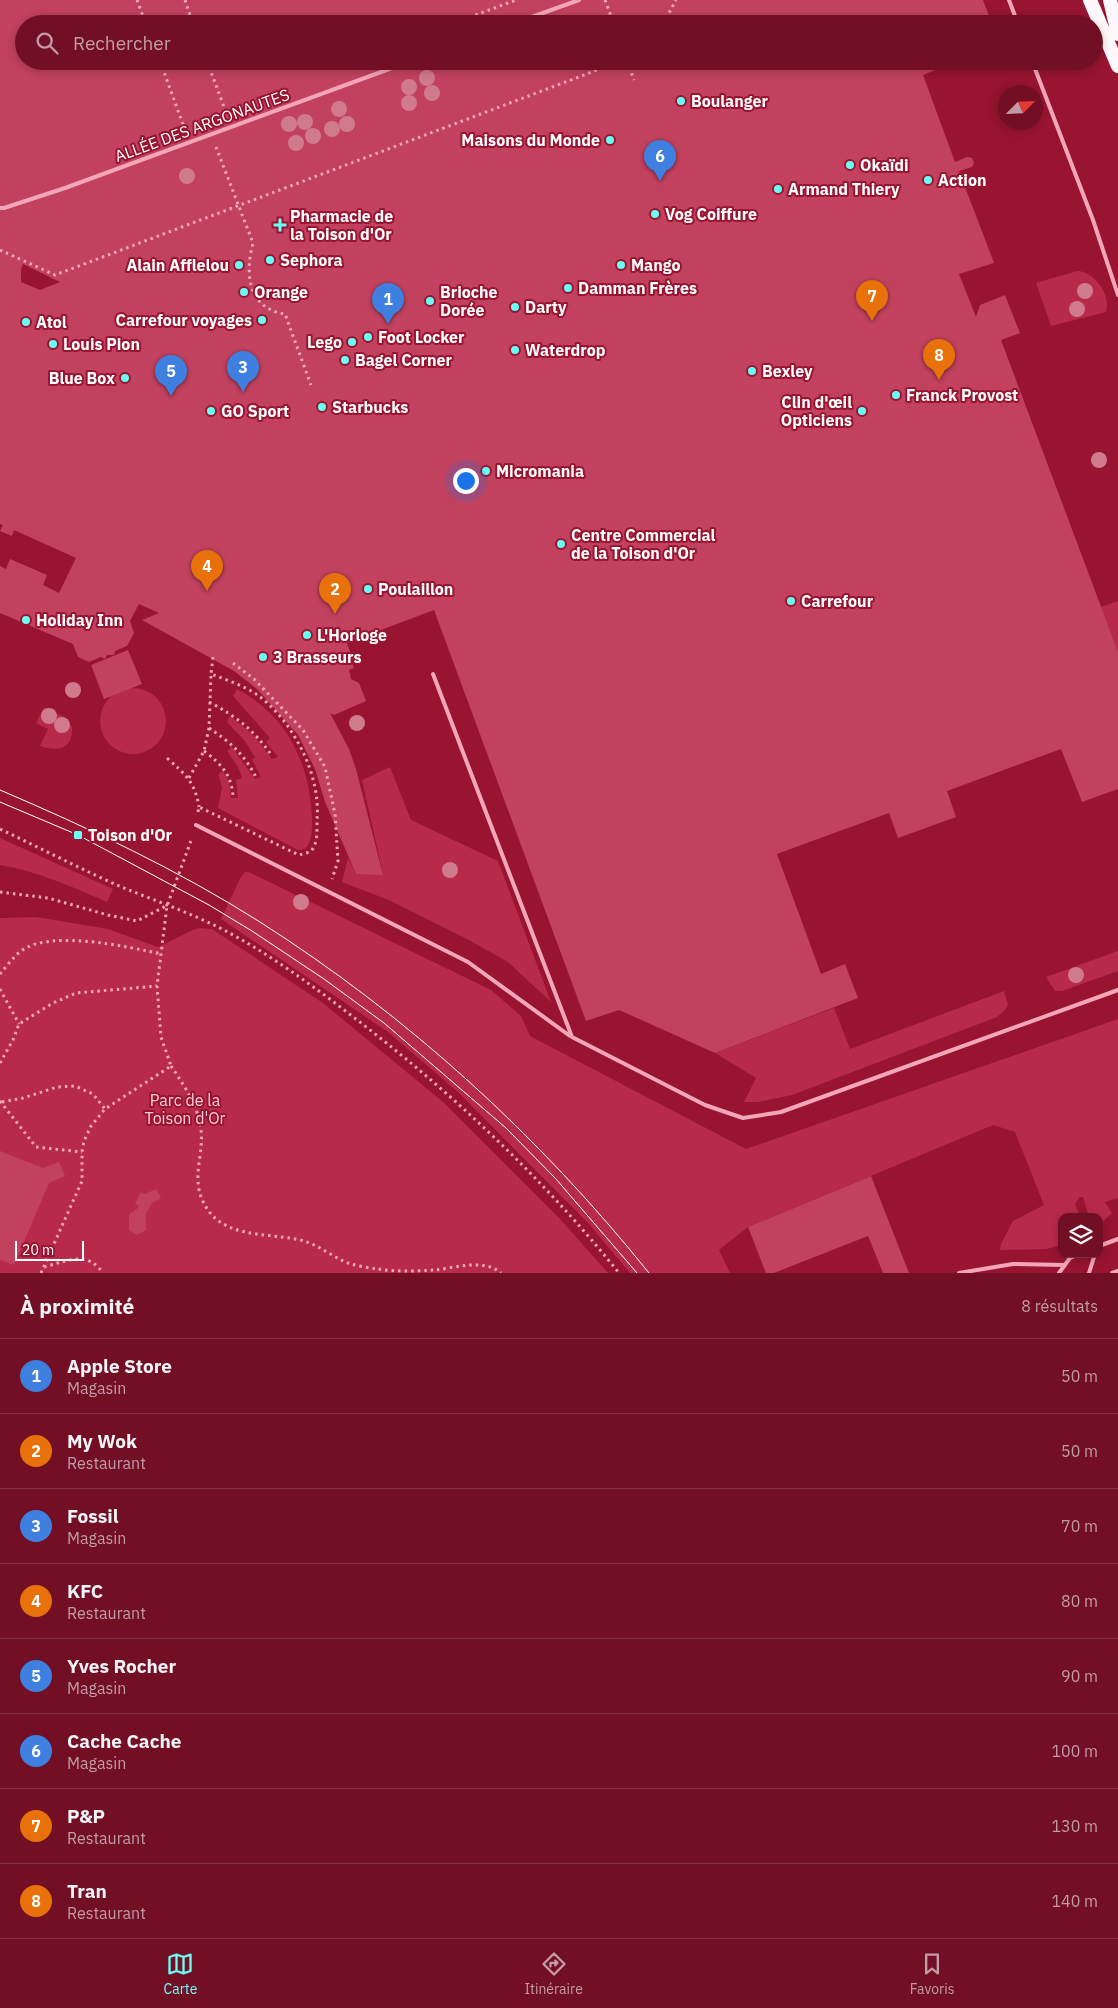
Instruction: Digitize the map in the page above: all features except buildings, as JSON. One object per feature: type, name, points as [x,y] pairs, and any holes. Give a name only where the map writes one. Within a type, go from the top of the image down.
[{"type":"highway","points":[[1090,0],[1096,15]]},
{"type":"highway","points":[[1110,0],[1118,34]]},
{"type":"highway","points":[[1103,31],[1118,66]]},
{"type":"lane","points":[[537,15],[579,0]]},
{"type":"lane","points":[[1008,0],[1014,15]]},
{"type":"lane","name":"ALLÉE DES ARGONAUTES","points":[[0,208],[65,188],[387,70]]},
{"type":"lane","points":[[1035,70],[1093,220],[1118,295]]},
{"type":"lane","points":[[432,674],[572,1037]]},
{"type":"lane","points":[[196,825],[468,962],[572,1037],[704,1106],[743,1118],[781,1112],[1118,990]]},
{"type":"lane","points":[[1103,1245],[1118,1239]]},
{"type":"lane","points":[[1059,1273],[1070,1258]]},
{"type":"lane","points":[[1089,1273],[1095,1258]]},
{"type":"lane","points":[[959,1273],[1013,1264],[1065,1265]]},
{"type":"lane","points":[[1112,1273],[1118,1271]]},
{"type":"path","points":[[137,0],[143,15]]},
{"type":"path","points":[[185,0],[190,15]]},
{"type":"path","points":[[475,15],[516,0]]},
{"type":"path","points":[[605,0],[611,15]]},
{"type":"path","points":[[668,15],[676,0]]},
{"type":"path","points":[[163,70],[190,143]]},
{"type":"path","points":[[210,70],[231,128]]},
{"type":"path","points":[[0,250],[55,275],[597,70]]},
{"type":"path","points":[[630,70],[634,80]]},
{"type":"path","points":[[212,135],[253,243],[249,258],[249,275],[253,290],[260,304],[273,312],[284,314],[312,385]]},
{"type":"path","points":[[189,778],[204,751],[209,728],[213,657]]},
{"type":"path","points":[[233,663],[254,679],[303,730],[326,767],[335,814],[338,860],[328,891]]},
{"type":"path","points":[[199,807],[299,855],[310,852],[315,846],[318,811],[316,791],[312,775],[299,744],[280,716],[258,696],[231,681],[211,674]]},
{"type":"path","points":[[209,702],[232,714],[251,728],[272,756]]},
{"type":"path","points":[[209,728],[234,745],[249,764],[256,777]]},
{"type":"path","points":[[204,751],[226,771],[231,781],[233,796]]},
{"type":"path","points":[[167,758],[189,778],[195,788],[199,807],[196,825],[166,906],[157,986],[161,1037],[171,1066],[193,1101],[200,1124],[200,1148],[197,1161],[199,1192],[204,1203],[213,1215],[222,1222],[256,1234],[304,1241],[348,1263],[379,1269],[433,1270],[477,1265],[496,1269],[501,1273]]},
{"type":"path","points":[[0,830],[117,885],[216,926],[271,958],[326,996],[450,1095],[545,1188],[596,1244],[619,1273]]},
{"type":"path","points":[[0,892],[48,898],[137,921],[166,906]]},
{"type":"path","points":[[0,974],[21,951],[51,940],[116,945],[162,954]]},
{"type":"path","points":[[0,1063],[14,1040],[19,1024],[53,1003],[76,993],[157,986]]},
{"type":"path","points":[[0,989],[19,1024]]},
{"type":"path","points":[[41,1273],[82,1182],[82,1152],[84,1141],[91,1126],[105,1109],[171,1066]]},
{"type":"path","points":[[82,1152],[36,1147],[1,1102],[23,1098],[57,1086],[75,1086],[93,1094],[105,1109]]},
{"type":"path","points":[[44,1267],[85,1259],[92,1261],[103,1273]]},
{"type":"green space","points":[[1077,271],[1090,275],[1100,285],[1106,298],[1106,312],[1051,326],[1036,283]]},
{"type":"green space","points":[[1118,601],[1118,652],[1101,607]]},
{"type":"green space","points":[[133,688],[146,690],[161,703],[164,708],[166,721],[164,734],[151,749],[146,752],[133,754],[120,752],[105,739],[102,734],[100,721],[102,708],[115,693],[120,690]]},
{"type":"green space","points":[[237,689],[269,712],[292,742],[300,759],[310,796],[312,816],[311,838],[305,849],[298,850],[218,808],[222,787],[218,774],[223,771],[229,782],[231,798],[238,798],[236,780],[242,778],[238,767],[227,751],[232,747],[255,779],[261,777],[252,760],[255,757],[244,740],[227,722],[230,716],[254,736],[272,759],[278,757],[266,742],[270,738],[233,696]]},
{"type":"green space","points":[[44,707],[64,717],[72,727],[70,740],[64,747],[53,749],[40,746],[48,729],[36,723]]},
{"type":"green space","points":[[390,767],[411,820],[498,861],[551,1002],[508,962],[391,901],[342,882],[348,858],[356,874],[383,874],[362,780]]},
{"type":"green space","points":[[0,838],[113,889],[107,902],[41,875],[0,865]]},
{"type":"green space","points":[[245,872],[249,872],[491,990],[521,1016],[530,1036],[746,1149],[1118,1019],[1118,1198],[1105,1202],[1112,1213],[1103,1221],[1103,1213],[1088,1213],[1083,1197],[1080,1197],[1075,1204],[1078,1213],[1058,1213],[1058,1246],[1046,1249],[1000,1250],[1001,1244],[1013,1221],[1044,1205],[1015,1132],[993,1125],[748,1227],[719,1250],[730,1273],[630,1273],[589,1224],[458,1092],[388,1032],[221,919]]},
{"type":"green space","name":"Parc de la Toison d'Or","points":[[36,917],[108,929],[158,947],[199,928],[212,929],[323,1003],[443,1102],[561,1220],[608,1273],[0,1273],[0,918]]},
{"type":"green space","points":[[1118,951],[1118,971],[1062,991],[1055,991],[1046,977]]},
{"type":"green space","points":[[1004,991],[1008,1005],[997,1017],[792,1095],[758,1102],[744,1102],[756,1078],[715,1053],[834,1008],[850,1049]]},
{"type":"tram line","points":[[0,790],[67,819],[165,867],[229,903],[315,959],[368,998],[420,1039],[517,1127],[607,1222],[649,1273]]},
{"type":"tram line","points":[[0,802],[78,835],[209,905],[324,979],[384,1023],[506,1128],[556,1179],[637,1273]]},
{"type":"place","name":"Boulanger","points":[[681,101]]},
{"type":"place","name":"Maisons du Monde","points":[[610,140]]},
{"type":"place","name":"Okaïdi","points":[[850,165]]},
{"type":"place","name":"Action","points":[[928,180]]},
{"type":"place","name":"Cache Cache","points":[[660,181]]},
{"type":"place","name":"Armand Thiery","points":[[778,189]]},
{"type":"place","name":"Vog Coiffure","points":[[655,214]]},
{"type":"place","name":"Pharmacie de la Toison d'Or","points":[[280,225]]},
{"type":"place","name":"Sephora","points":[[270,260]]},
{"type":"place","name":"Alain Afflelou","points":[[239,265]]},
{"type":"place","name":"Mango","points":[[621,265]]},
{"type":"place","name":"Damman Frères","points":[[568,288]]},
{"type":"place","name":"Orange","points":[[244,292]]},
{"type":"place","name":"Brioche Dorée","points":[[430,301]]},
{"type":"place","name":"Darty","points":[[515,307]]},
{"type":"place","name":"Carrefour voyages","points":[[262,320]]},
{"type":"place","name":"P&P","points":[[872,321]]},
{"type":"place","name":"Atol","points":[[26,322]]},
{"type":"place","name":"Apple Store","points":[[388,324]]},
{"type":"place","name":"Foot Locker","points":[[368,337]]},
{"type":"place","name":"Lego","points":[[352,342]]},
{"type":"place","name":"Louis Pion","points":[[53,344]]},
{"type":"place","name":"Waterdrop","points":[[515,350]]},
{"type":"place","name":"Bagel Corner","points":[[345,360]]},
{"type":"place","name":"Bexley","points":[[752,371]]},
{"type":"place","name":"Blue Box","points":[[125,378]]},
{"type":"place","name":"Tran","points":[[939,380]]},
{"type":"place","name":"Fossil","points":[[243,392]]},
{"type":"place","name":"Franck Provost","points":[[896,395]]},
{"type":"place","name":"Yves Rocher","points":[[171,396]]},
{"type":"place","name":"Starbucks","points":[[322,407]]},
{"type":"place","name":"GO Sport","points":[[211,411]]},
{"type":"place","name":"Clin d'œil Opticiens","points":[[862,411]]},
{"type":"place","name":"Micromania","points":[[486,471]]},
{"type":"place","name":"Centre Commercial de la Toison d'Or","points":[[561,544]]},
{"type":"place","name":"Poulaillon","points":[[368,589]]},
{"type":"place","name":"KFC","points":[[207,591]]},
{"type":"place","name":"Carrefour","points":[[791,601]]},
{"type":"place","name":"My Wok","points":[[335,614]]},
{"type":"place","name":"Holiday Inn","points":[[26,620]]},
{"type":"place","name":"L'Horloge","points":[[307,635]]},
{"type":"place","name":"3 Brasseurs","points":[[263,657]]},
{"type":"place","name":"Toison d'Or","points":[[78,835]]}]
